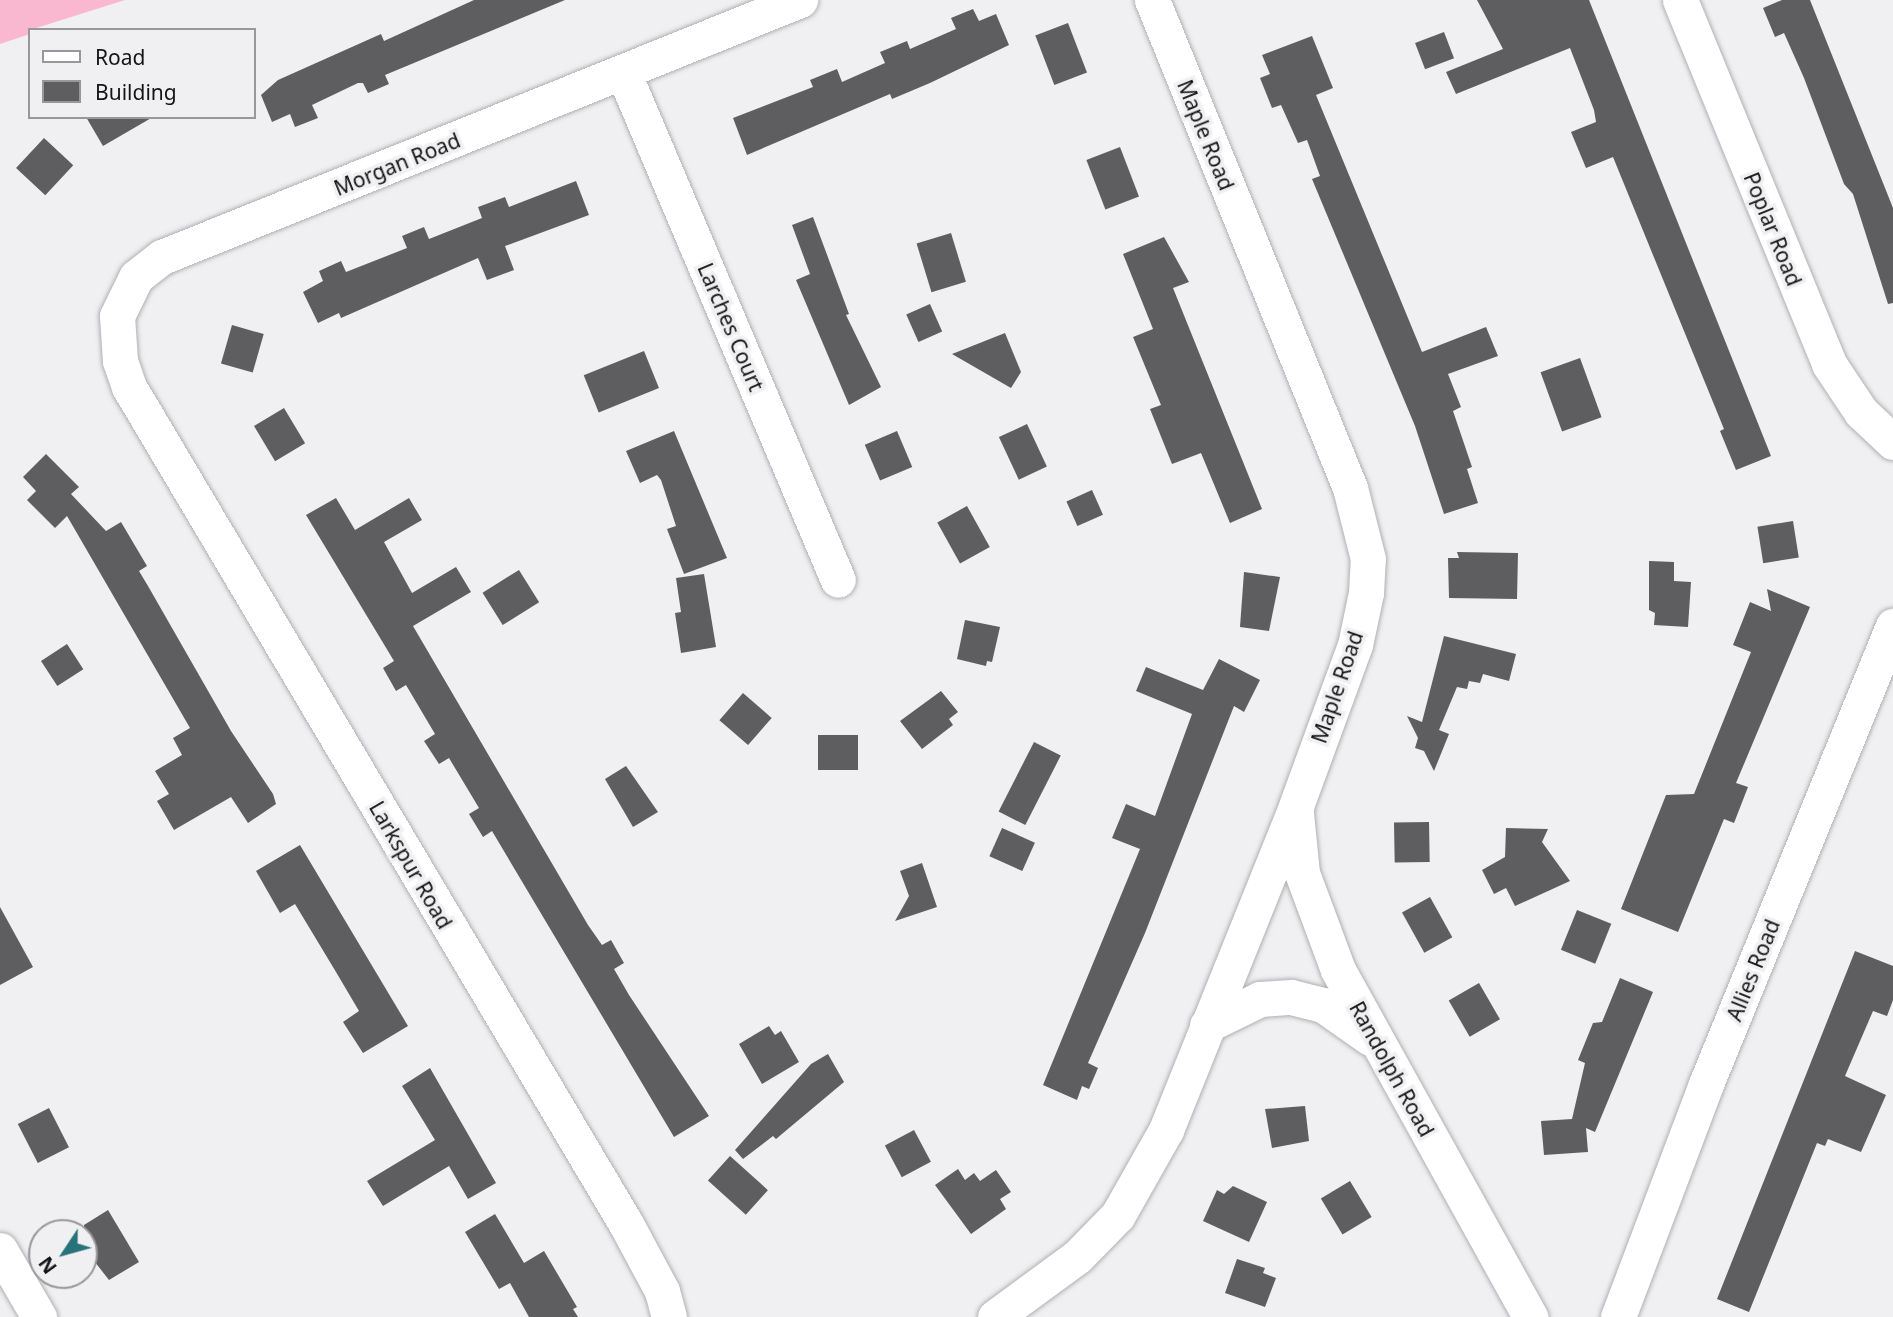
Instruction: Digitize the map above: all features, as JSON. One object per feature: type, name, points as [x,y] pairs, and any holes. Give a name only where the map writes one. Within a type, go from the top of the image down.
[{"type":"street","name":"Morgan Road","points":[[145,416],[120,361],[117,316],[136,277],[150,264],[624,74],[800,0]]},
{"type":"street","name":"Maple Road","points":[[995,1317],[1079,1256],[1118,1215],[1166,1130],[1296,806],[1354,645],[1366,593],[1368,559],[1350,488],[1152,0]]},
{"type":"street","name":"Poplar Road","points":[[1680,0],[1829,364],[1861,412],[1893,443]]},
{"type":"street","name":"Larches Court","points":[[624,74],[838,580]]},
{"type":"street","name":"Larkspur Road","points":[[145,416],[626,1224],[662,1291],[670,1317]]},
{"type":"street","name":"Allies Road","points":[[1618,1317],[1706,1084],[1893,626]]},
{"type":"street","name":"Randolph Road","points":[[1296,806],[1302,873],[1338,970],[1530,1317]]},
{"type":"street","points":[[1207,1025],[1260,999],[1291,997],[1323,1005],[1376,1042]]},
{"type":"street","points":[[0,1250],[39,1317]]},
{"type":"shaded area","points":[[0,0],[125,0],[36,28],[28,28],[28,35],[0,44]]},
{"type":"building","points":[[474,0],[565,0],[385,75],[389,84],[368,93],[363,83],[358,83],[312,105],[318,118],[295,127],[290,114],[272,122],[261,95],[278,80],[381,34],[384,41]]},
{"type":"building","points":[[1477,0],[1589,0],[1771,456],[1736,470],[1720,431],[1724,429],[1613,157],[1586,168],[1571,132],[1596,122],[1570,48],[1456,94],[1446,72],[1503,49]]},
{"type":"building","points":[[1782,0],[1810,0],[1893,208],[1893,303],[1888,304],[1853,194],[1844,184],[1804,78],[1784,33],[1775,37],[1763,8]]},
{"type":"building","points":[[973,9],[979,21],[996,14],[1009,45],[892,99],[890,94],[747,155],[733,118],[813,87],[810,80],[837,69],[842,82],[885,63],[880,52],[907,41],[910,49],[956,29],[951,18]]},
{"type":"building","points":[[1068,23],[1087,72],[1054,85],[1035,36]]},
{"type":"building","points":[[1444,32],[1454,58],[1425,69],[1415,43]]},
{"type":"building","points":[[1312,36],[1333,88],[1316,95],[1422,352],[1486,327],[1498,356],[1448,374],[1461,407],[1453,411],[1472,467],[1467,469],[1478,503],[1444,514],[1415,426],[1312,179],[1320,176],[1307,140],[1298,143],[1281,105],[1272,108],[1260,78],[1270,74],[1262,55]]},
{"type":"building","points":[[87,119],[150,119],[103,146]]},
{"type":"building","points":[[44,138],[73,165],[45,195],[16,168]]},
{"type":"building","points":[[1120,147],[1139,196],[1105,209],[1086,160]]},
{"type":"building","points":[[576,181],[589,215],[505,246],[514,270],[487,280],[478,258],[341,318],[339,313],[318,323],[303,292],[323,281],[319,271],[341,261],[346,272],[407,248],[402,236],[424,227],[429,239],[482,218],[478,207],[505,197],[509,207]]},
{"type":"building","points":[[813,217],[849,314],[846,315],[881,387],[849,405],[796,280],[810,274],[792,225]]},
{"type":"building","points":[[951,233],[966,282],[931,292],[917,244]]},
{"type":"building","points":[[1164,237],[1189,282],[1173,288],[1262,509],[1230,523],[1201,453],[1172,464],[1150,409],[1161,405],[1133,337],[1153,329],[1123,254]]},
{"type":"building","points":[[930,304],[942,331],[918,342],[906,315]]},
{"type":"building","points":[[232,325],[264,334],[253,373],[221,363]]},
{"type":"building","points":[[1005,333],[1021,372],[1011,388],[952,354]]},
{"type":"building","points":[[644,351],[659,388],[599,412],[584,375]]},
{"type":"building","points":[[1580,358],[1602,417],[1562,432],[1541,372]]},
{"type":"building","points":[[284,408],[305,443],[275,461],[254,426]]},
{"type":"building","points":[[1027,424],[1047,467],[1019,480],[999,437]]},
{"type":"building","points":[[674,431],[727,558],[684,574],[667,529],[676,526],[661,480],[657,475],[640,483],[626,451]]},
{"type":"building","points":[[897,431],[912,467],[880,481],[865,445]]},
{"type":"building","points":[[46,454],[79,487],[71,494],[106,531],[121,522],[147,566],[139,571],[231,731],[273,794],[276,804],[248,823],[231,797],[174,830],[157,801],[169,794],[155,771],[182,755],[173,738],[190,728],[67,516],[55,528],[27,500],[36,491],[23,477]]},
{"type":"building","points":[[1092,490],[1103,515],[1077,526],[1066,501]]},
{"type":"building","points":[[336,498],[355,530],[409,498],[422,520],[384,542],[412,593],[456,567],[471,592],[413,626],[588,925],[602,945],[611,940],[624,963],[614,969],[709,1116],[674,1137],[492,831],[483,837],[469,814],[479,808],[449,758],[439,764],[424,741],[435,734],[406,685],[396,691],[383,668],[394,661],[306,515]]},
{"type":"building","points":[[967,506],[990,547],[960,564],[937,522]]},
{"type":"building","points":[[1793,521],[1799,558],[1763,563],[1757,527]]},
{"type":"building","points":[[1457,552],[1518,553],[1517,599],[1449,598],[1448,558],[1459,558]]},
{"type":"building","points":[[1649,561],[1674,562],[1674,581],[1691,582],[1688,627],[1654,625],[1655,613],[1649,610]]},
{"type":"building","points":[[519,570],[539,602],[503,625],[483,593]]},
{"type":"building","points":[[1244,572],[1280,577],[1269,631],[1240,627]]},
{"type":"building","points":[[704,574],[716,647],[681,653],[675,613],[681,612],[676,578]]},
{"type":"building","points":[[1767,589],[1810,607],[1736,783],[1748,787],[1734,823],[1724,819],[1678,932],[1621,909],[1666,795],[1694,794],[1751,652],[1733,645],[1750,602],[1771,611]]},
{"type":"building","points":[[965,620],[1000,627],[992,662],[987,661],[986,666],[957,659]]},
{"type":"building","points":[[1444,636],[1516,654],[1509,681],[1483,674],[1480,683],[1469,681],[1467,689],[1457,687],[1439,730],[1449,734],[1434,771],[1424,751],[1415,748],[1418,738],[1407,716],[1422,722]]},
{"type":"building","points":[[67,644],[83,669],[57,686],[41,661]]},
{"type":"building","points":[[1219,659],[1260,680],[1244,712],[1234,706],[1145,933],[1088,1063],[1098,1068],[1089,1089],[1082,1086],[1077,1100],[1043,1085],[1140,849],[1112,838],[1126,804],[1155,816],[1192,714],[1136,691],[1146,667],[1203,690]]},
{"type":"building","points":[[941,691],[958,712],[949,719],[953,725],[922,749],[900,721]]},
{"type":"building","points":[[743,693],[772,718],[748,745],[719,720]]},
{"type":"building","points":[[818,735],[858,735],[858,770],[818,770]]},
{"type":"building","points":[[1034,742],[1061,756],[1025,825],[999,811]]},
{"type":"building","points":[[626,766],[658,812],[633,827],[605,779]]},
{"type":"building","points":[[1429,822],[1430,862],[1395,863],[1394,823]]},
{"type":"building","points":[[1002,828],[1035,843],[1022,871],[989,856]]},
{"type":"building","points":[[1506,828],[1548,829],[1542,842],[1570,881],[1515,906],[1506,888],[1494,894],[1482,870],[1505,857]]},
{"type":"building","points":[[300,845],[408,1026],[363,1053],[343,1022],[359,1011],[295,904],[280,913],[256,871]]},
{"type":"building","points":[[922,863],[937,907],[895,921],[909,896],[900,871]]},
{"type":"building","points":[[1430,897],[1452,937],[1424,953],[1402,913]]},
{"type":"building","points":[[0,907],[33,967],[0,985]]},
{"type":"building","points":[[1577,910],[1611,924],[1595,964],[1561,950]]},
{"type":"building","points":[[1855,951],[1893,966],[1893,1000],[1887,1016],[1873,1011],[1845,1076],[1886,1095],[1861,1152],[1828,1139],[1825,1146],[1817,1143],[1749,1312],[1717,1299]]},
{"type":"building","points":[[1620,978],[1653,992],[1595,1132],[1586,1128],[1588,1152],[1544,1155],[1541,1121],[1572,1119],[1585,1063],[1578,1060],[1593,1023],[1602,1022]]},
{"type":"building","points":[[1479,983],[1500,1019],[1470,1037],[1449,1001]]},
{"type":"building","points":[[769,1026],[775,1035],[781,1031],[799,1062],[762,1084],[739,1044]]},
{"type":"building","points":[[828,1054],[844,1082],[776,1139],[773,1136],[743,1159],[735,1150],[811,1064]]},
{"type":"building","points":[[430,1068],[496,1183],[468,1199],[449,1166],[383,1206],[367,1181],[435,1140],[402,1086]]},
{"type":"building","points":[[1305,1106],[1309,1141],[1272,1148],[1265,1109]]},
{"type":"building","points":[[49,1108],[69,1147],[38,1163],[18,1124]]},
{"type":"building","points":[[914,1130],[931,1162],[902,1177],[885,1145]]},
{"type":"building","points":[[730,1156],[768,1190],[746,1215],[708,1181]]},
{"type":"building","points":[[958,1169],[965,1180],[974,1173],[980,1181],[996,1170],[1011,1192],[1000,1199],[1006,1209],[971,1234],[935,1185]]},
{"type":"building","points":[[1350,1181],[1372,1217],[1342,1235],[1321,1199]]},
{"type":"building","points":[[1233,1186],[1267,1202],[1249,1242],[1203,1221],[1217,1190],[1224,1194]]},
{"type":"building","points":[[108,1210],[139,1262],[109,1280],[98,1266],[98,1219],[94,1219]]},
{"type":"building","points":[[495,1214],[524,1263],[544,1251],[577,1307],[573,1309],[578,1317],[529,1317],[510,1283],[499,1289],[465,1232]]},
{"type":"building","points":[[1237,1259],[1265,1268],[1263,1273],[1276,1278],[1265,1307],[1225,1293]]}]
